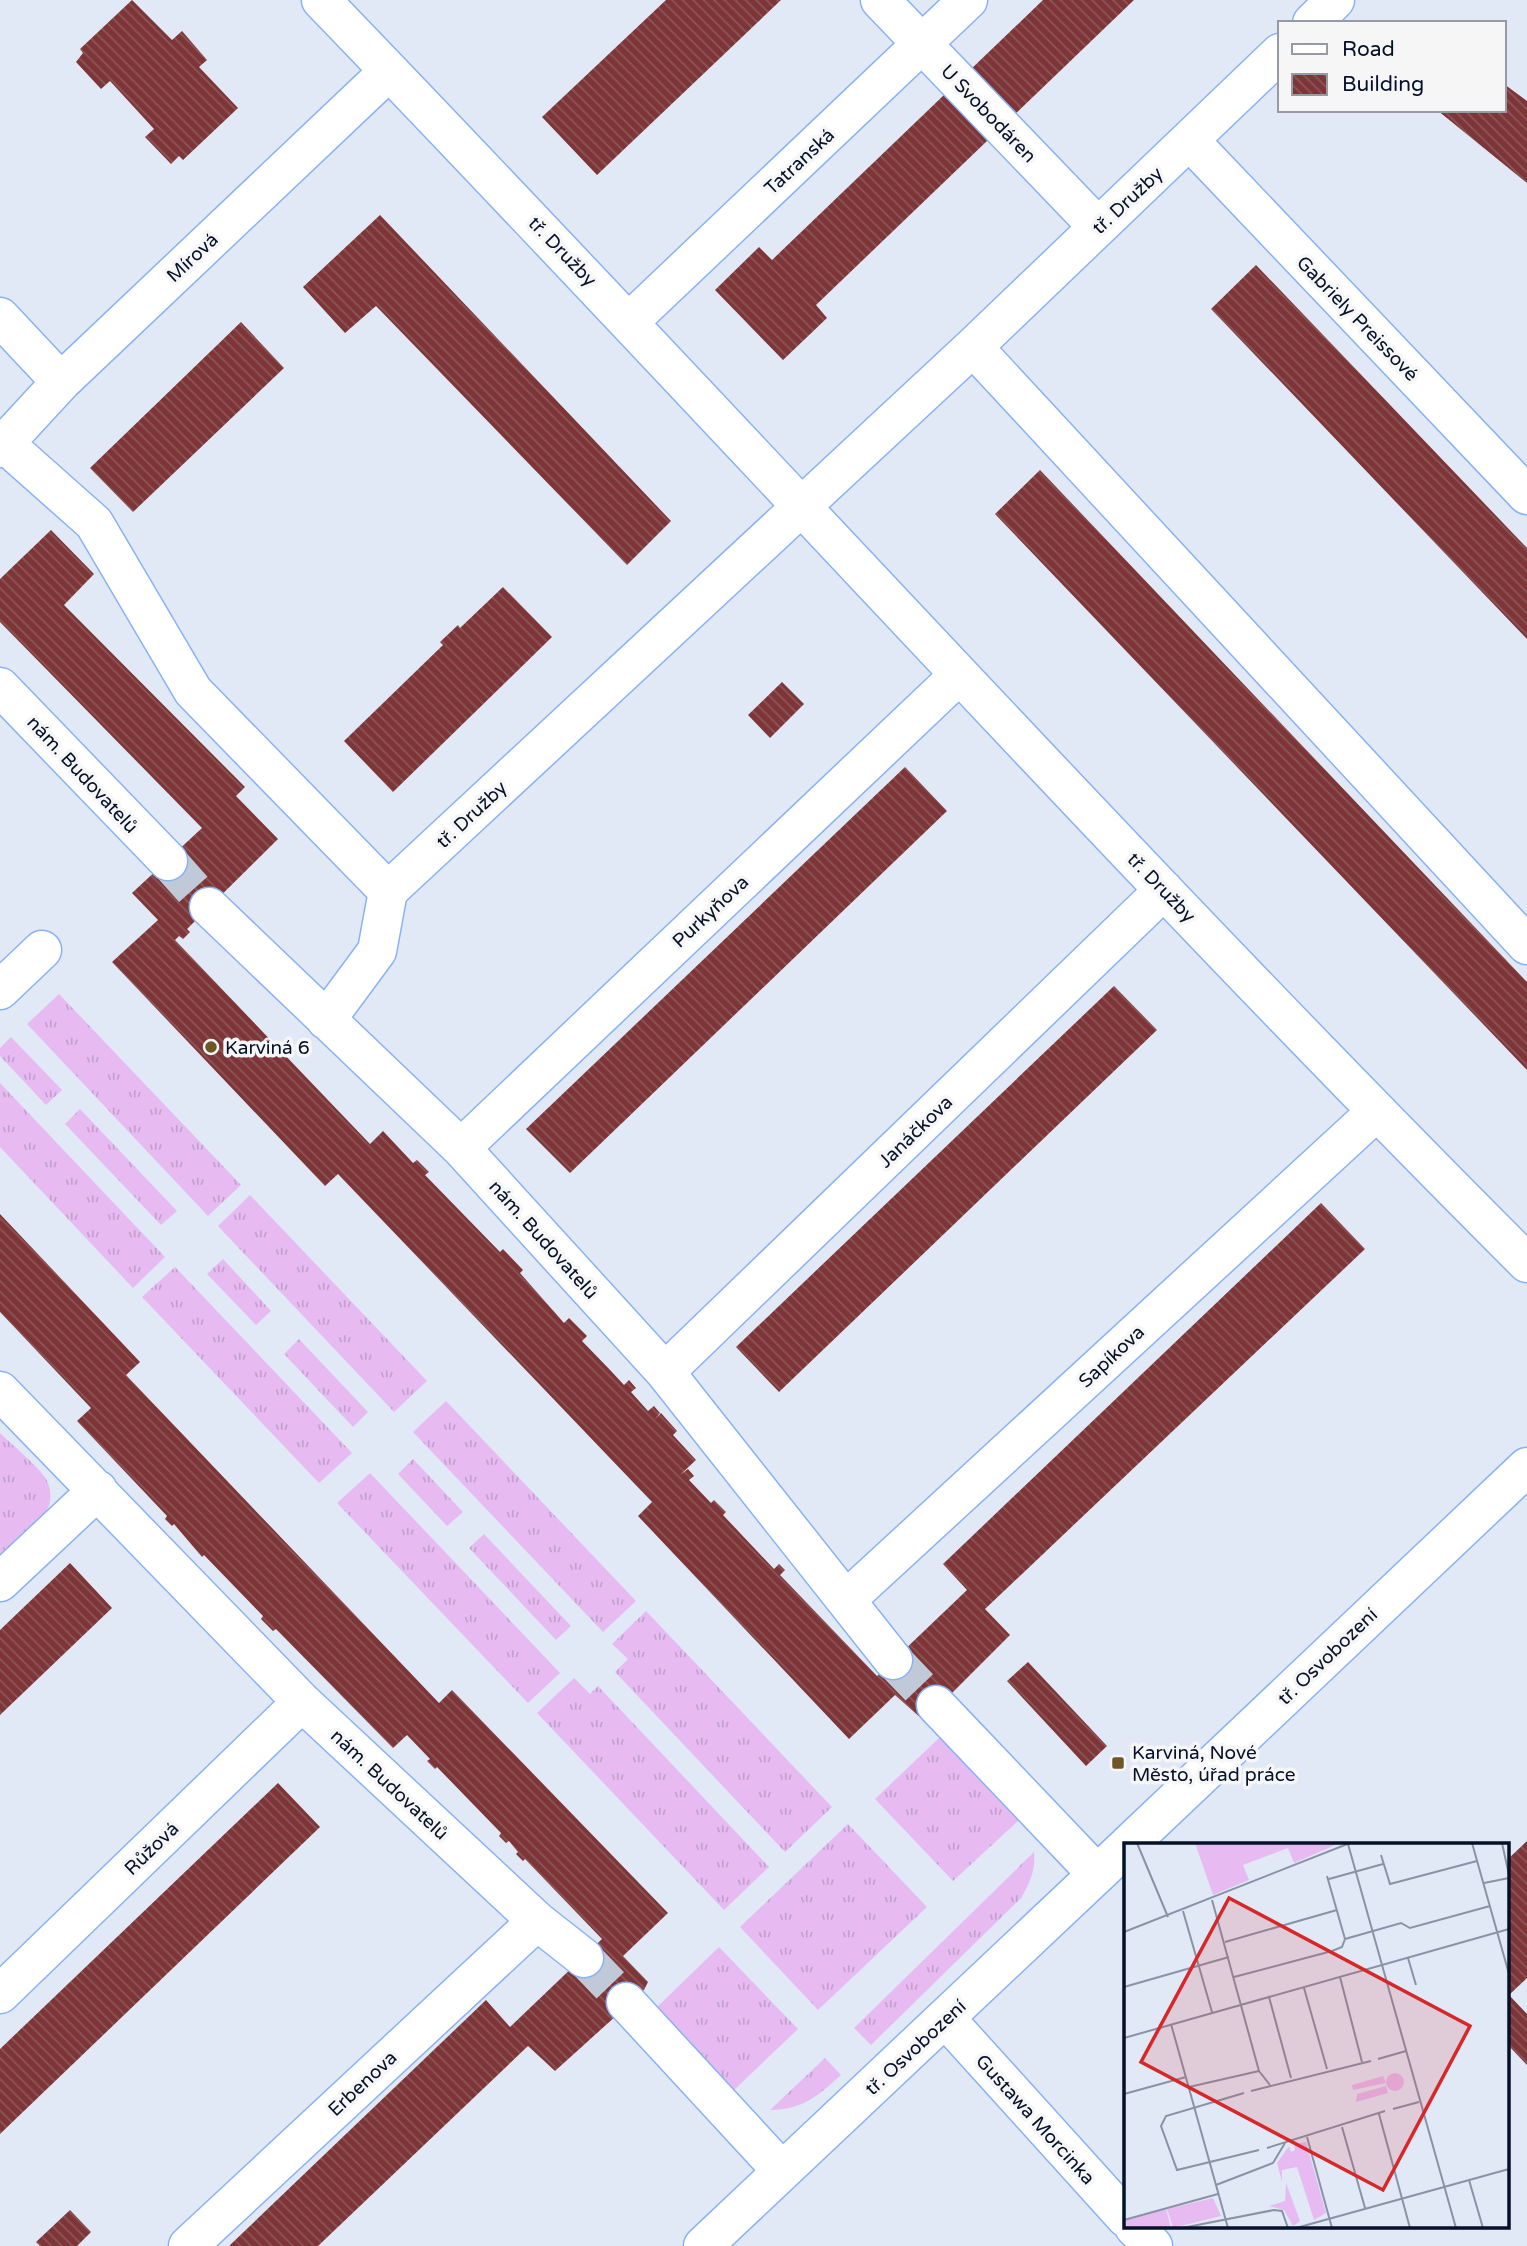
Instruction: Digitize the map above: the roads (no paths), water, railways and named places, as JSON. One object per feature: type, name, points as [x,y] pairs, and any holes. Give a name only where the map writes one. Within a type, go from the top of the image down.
[{"type":"street","name":"tř. Družby","points":[[321,0],[630,321],[800,508],[1164,890],[1376,1112],[1527,1263]]},
{"type":"street","name":"U Svobodáren","points":[[880,0],[1098,227]]},
{"type":"street","name":"Tatranská","points":[[630,321],[968,0]]},
{"type":"street","points":[[1314,21],[1335,0]]},
{"type":"street","name":"tř. Družby","points":[[388,891],[973,347],[1278,55]]},
{"type":"street","name":"Mírová","points":[[2,446],[61,382],[389,71]]},
{"type":"street","name":"Gabriely Preissové","points":[[1190,141],[1527,495]]},
{"type":"street","points":[[0,317],[61,382]]},
{"type":"street","points":[[973,347],[1527,945]]},
{"type":"street","points":[[2,446],[94,523],[193,691],[388,891],[377,951],[326,1020]]},
{"type":"street","name":"Purkyňova","points":[[461,1148],[959,675]]},
{"type":"street","name":"nám. Budovatelů","points":[[0,687],[168,861]]},
{"type":"street","name":"Janáčkova","points":[[665,1372],[1164,890]]},
{"type":"street","name":"nám. Budovatelů","points":[[209,907],[461,1148],[665,1372],[893,1660]]},
{"type":"street","points":[[0,990],[42,950]]},
{"type":"street","name":"Sapíkova","points":[[846,1600],[1376,1112]]},
{"type":"street","name":"nám. Budovatelů","points":[[0,1391],[302,1702],[537,1921],[584,1958]]},
{"type":"street","name":"tř. Osvobození","points":[[1130,1843],[1527,1467]]},
{"type":"street","points":[[0,1582],[98,1490]]},
{"type":"street","name":"Růžová","points":[[0,1994],[302,1702]]},
{"type":"street","points":[[936,1705],[1097,1874]]},
{"type":"street","name":"tř. Osvobození","points":[[703,2246],[1124,1849]]},
{"type":"street","name":"Erbenova","points":[[188,2246],[537,1921]]},
{"type":"street","points":[[626,2002],[781,2170]]},
{"type":"street","name":"Gustawa Morcinka","points":[[946,2019],[1124,2216]]},
{"type":"street","points":[[1135,2228],[1153,2246]]},
{"type":"tunnel","points":[[168,861],[209,907]]},
{"type":"tunnel","points":[[893,1660],[936,1705]]},
{"type":"tunnel","points":[[584,1958],[626,2002]]},
{"type":"place","name":"Karviná 6","points":[[211,1047]]},
{"type":"place","name":"Karviná, Nové Město, úřad práce","points":[[1118,1763]]}]
